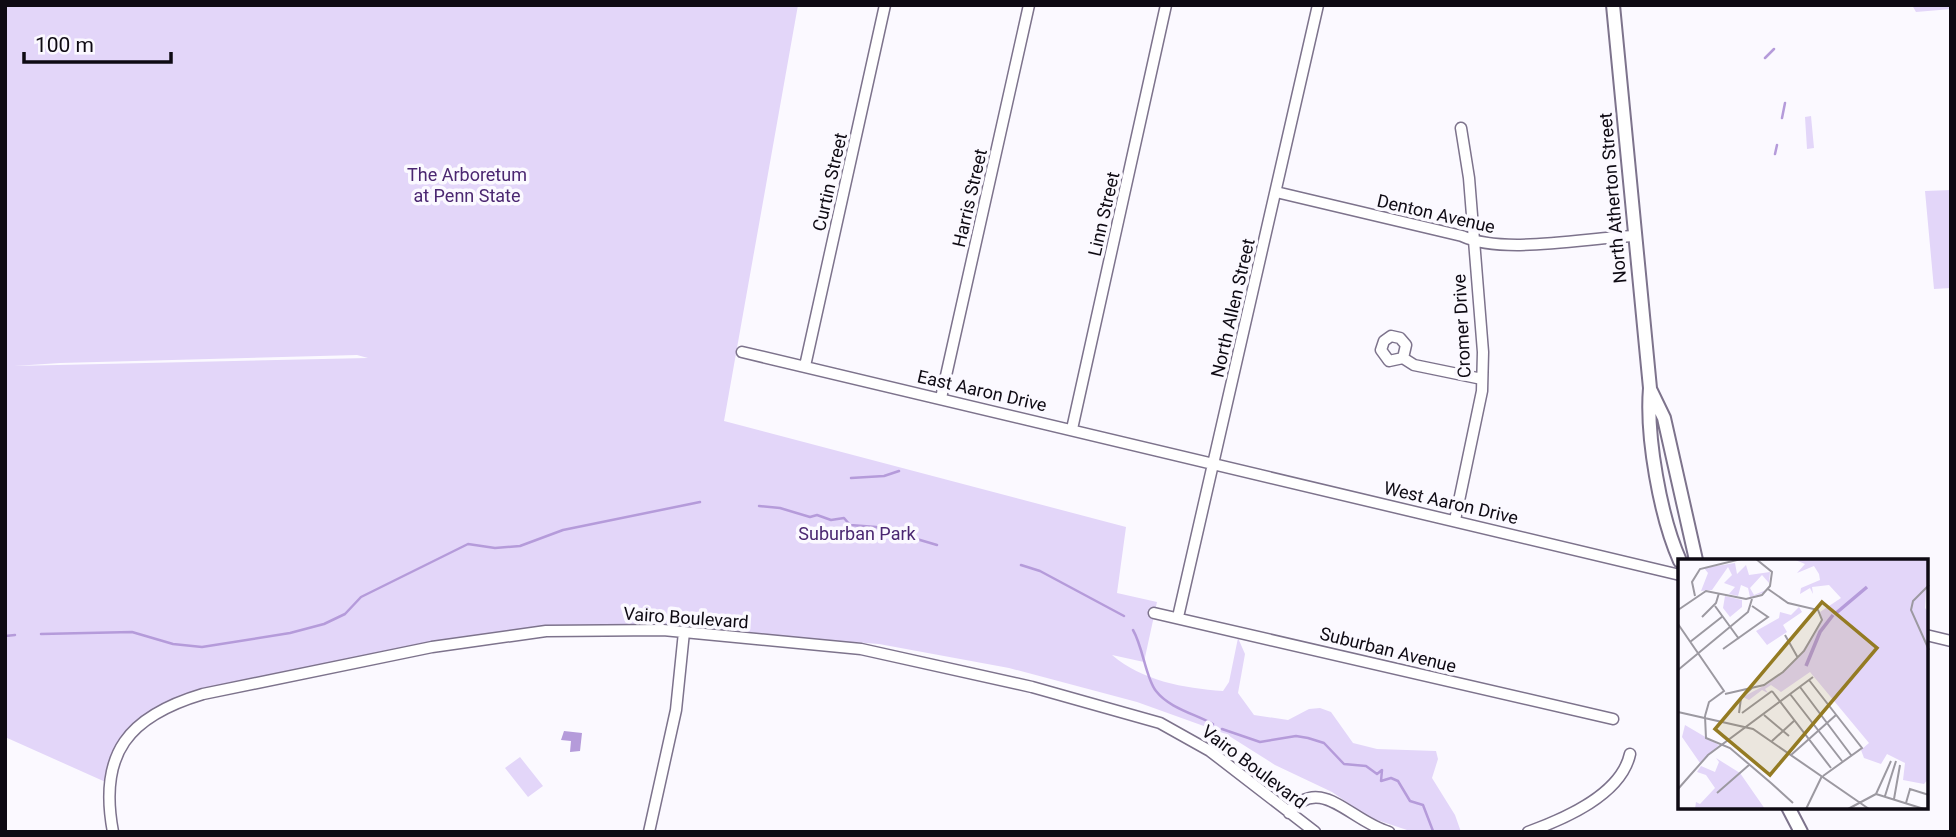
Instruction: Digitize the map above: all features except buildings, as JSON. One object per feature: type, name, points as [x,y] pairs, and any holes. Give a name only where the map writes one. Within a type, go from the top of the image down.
[{"type":"main road","name":"North Atherton Street","points":[[1613,5],[1633,236],[1650,388],[1647,419],[1679,559]]},
{"type":"main road","name":"North Atherton Street","points":[[1650,388],[1664,418],[1696,559]]},
{"type":"main road","points":[[1789,809],[1801,832]]},
{"type":"street","name":"Curtin Street","points":[[805,366],[885,5]]},
{"type":"street","name":"Harris Street","points":[[941,398],[1029,5]]},
{"type":"street","name":"Linn Street","points":[[1072,429],[1166,5]]},
{"type":"street","name":"North Allen Street","points":[[1178,617],[1318,5]]},
{"type":"street","name":"Cromer Drive","points":[[1455,520],[1482,379],[1469,177],[1461,128]]},
{"type":"street","name":"Denton Avenue","points":[[1276,192],[1462,236],[1474,242],[1514,245],[1633,236]]},
{"type":"street","name":"East Aaron Drive","points":[[742,352],[1214,463]]},
{"type":"street","points":[[1403,358],[1414,365],[1482,379]]},
{"type":"street","name":"West Aaron Drive","points":[[1214,463],[1678,575]]},
{"type":"street","name":"Suburban Avenue","points":[[1154,612],[1614,719]]},
{"type":"street","name":"Vairo Boulevard","points":[[113,832],[109,790],[116,759],[125,741],[139,724],[172,703],[489,637],[576,629],[684,632],[826,644],[894,654],[1122,711],[1185,736],[1315,832]]},
{"type":"street","points":[[649,832],[676,710],[684,632]]},
{"type":"street","points":[[1928,635],[1951,641]]},
{"type":"street","points":[[1528,832],[1565,816],[1603,793],[1622,773],[1630,754]]},
{"type":"street","points":[[1289,813],[1304,797],[1318,795],[1359,820],[1389,832]]},
{"type":"green space","points":[[5,5],[798,5],[724,421],[1126,527],[1117,593],[1157,602],[1144,662],[1112,655],[1137,671],[1164,682],[1223,691],[1229,682],[1238,638],[1245,654],[1238,693],[1254,715],[1288,720],[1309,709],[1320,708],[1331,712],[1353,743],[1377,749],[1436,751],[1438,759],[1432,778],[1455,815],[1461,832],[1407,830],[1368,817],[1332,792],[1275,765],[1226,734],[1137,702],[1009,668],[879,644],[853,642],[853,650],[691,634],[543,632],[389,657],[168,705],[125,741],[110,784],[5,737]],"holes":[[[357,355],[368,358],[14,366]]]},
{"type":"green space","points":[[1912,5],[1951,5],[1951,9],[1916,12]]},
{"type":"green space","points":[[1811,116],[1814,148],[1807,149],[1805,117]]},
{"type":"green space","points":[[1951,190],[1951,288],[1934,289],[1925,191]]},
{"type":"green space","points":[[520,757],[543,786],[528,797],[505,768]]},
{"type":"shaded area","points":[[564,731],[582,733],[580,751],[570,752],[571,741],[561,740]]},
{"type":"waterway","points":[[1765,58],[1774,49]]},
{"type":"waterway","points":[[1782,118],[1785,103]]},
{"type":"waterway","points":[[1775,154],[1777,145]]},
{"type":"waterway","points":[[851,478],[884,476],[899,471]]},
{"type":"waterway","points":[[41,634],[132,632],[173,644],[202,647],[290,633],[324,624],[345,614],[361,597],[468,544],[495,548],[520,546],[563,530],[700,502]]},
{"type":"waterway","points":[[759,506],[780,508],[810,517],[817,515],[831,520],[844,518],[850,525],[876,527],[937,545]]},
{"type":"waterway","points":[[1021,565],[1040,571],[1124,616]]},
{"type":"waterway","points":[[1133,630],[1150,679],[1161,697],[1213,724]]},
{"type":"waterway","points":[[5,636],[15,635]]},
{"type":"waterway","points":[[1222,729],[1260,742],[1296,736],[1308,738],[1324,743],[1344,764],[1366,766],[1377,774],[1382,770],[1381,781],[1391,778],[1398,781],[1410,801],[1423,805],[1433,831]]},
{"type":"park label","name":"The Arboretum at Penn State","points":[[467,185]]},
{"type":"park label","name":"Suburban Park","points":[[857,534]]}]
